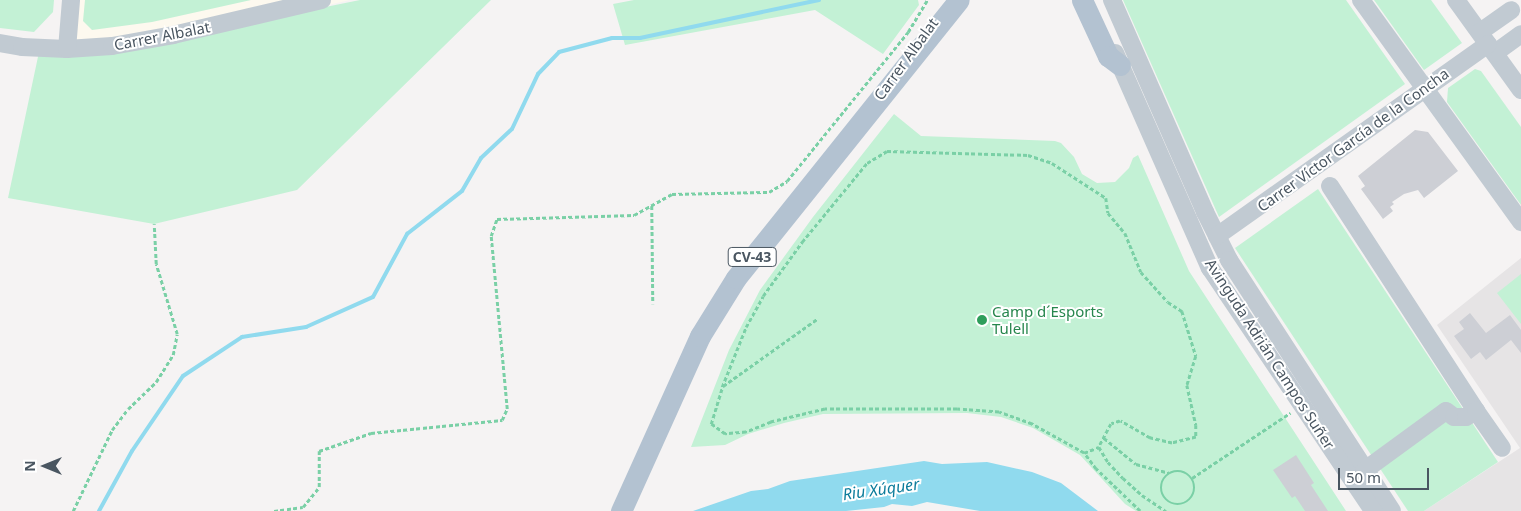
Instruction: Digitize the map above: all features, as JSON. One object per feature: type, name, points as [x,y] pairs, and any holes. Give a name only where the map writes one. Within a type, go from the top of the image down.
[{"type":"main road","name":"CV-43","points":[[621,511],[700,336],[736,278],[959,0]]},
{"type":"main road","points":[[906,66],[948,27],[971,0]]},
{"type":"main road","points":[[1082,0],[1108,56],[1120,65]]},
{"type":"street","points":[[67,49],[71,0]]},
{"type":"street","name":"Carrer Albalat","points":[[0,43],[22,47],[67,49],[112,46],[174,35],[322,0]]},
{"type":"street","name":"Carrer Albalat","points":[[865,117],[909,53],[935,20],[946,0]]},
{"type":"street","name":"Avinguda Adrián Campos Suñer","points":[[1092,0],[1210,268],[1373,511]]},
{"type":"street","name":"Avinguda Adrián Campos Suñer","points":[[1112,0],[1229,260],[1392,511]]},
{"type":"street","points":[[1361,0],[1521,222]]},
{"type":"street","points":[[1456,0],[1521,90]]},
{"type":"street","name":"Carrer Víctor García de la Concha","points":[[1217,236],[1488,43],[1516,17]]},
{"type":"street","name":"Carrer Víctor García de la Concha","points":[[1488,43],[1516,17]]},
{"type":"street","points":[[1330,186],[1502,448]]},
{"type":"street","points":[[1460,386],[1448,396],[1445,404],[1446,411],[1454,417],[1466,417],[1476,411]]},
{"type":"street","points":[[1365,470],[1446,411]]},
{"type":"path","points":[[274,511],[303,506],[319,487],[319,452],[371,433],[502,420],[507,410],[491,236],[497,219],[634,215],[672,194],[769,192],[787,181],[903,38],[927,0]]},
{"type":"path","points":[[1084,453],[1099,447],[1111,424],[1120,421],[1150,438],[1172,443],[1196,437],[1196,425],[1187,385],[1196,356],[1192,338],[1182,311],[1168,302],[1141,272],[1125,232],[1108,213],[1106,198],[1052,163],[1028,154],[887,151],[867,163],[802,242],[764,296],[746,327],[722,387],[711,424],[725,434],[746,432],[771,422],[824,410],[956,409],[999,412],[1032,424],[1084,453],[1096,469],[1140,511]]},
{"type":"path","points":[[652,206],[653,304]]},
{"type":"path","points":[[73,511],[112,430],[128,409],[156,382],[173,355],[177,334],[156,264],[154,224]]},
{"type":"path","points":[[722,387],[817,319]]},
{"type":"path","points":[[1192,478],[1290,413]]},
{"type":"path","points":[[1104,438],[1136,464],[1169,473],[1179,470],[1192,478],[1195,484],[1194,495],[1185,503],[1174,504],[1165,498],[1161,488],[1169,473]]},
{"type":"path","points":[[1099,447],[1108,462],[1123,478],[1142,495],[1166,511]]},
{"type":"shaded area","points":[[73,0],[350,0],[108,56],[67,58]]},
{"type":"shaded area","points":[[1521,258],[1521,511],[1424,511],[1520,448],[1437,325]]},
{"type":"green space","points":[[0,0],[54,0],[53,12],[34,32],[0,28]]},
{"type":"green space","points":[[85,0],[251,0],[152,22],[92,30],[83,21]]},
{"type":"green space","points":[[360,0],[491,0],[297,190],[154,224],[8,198],[39,52],[153,42]]},
{"type":"green space","points":[[634,0],[918,0],[919,5],[883,54],[815,10],[625,45],[613,4]]},
{"type":"green space","points":[[1123,0],[1346,0],[1405,84],[1219,217]]},
{"type":"green space","points":[[1374,0],[1431,0],[1462,43],[1424,70]]},
{"type":"green space","points":[[1475,69],[1481,71],[1521,127],[1521,205],[1447,102],[1448,88]]},
{"type":"green space","name":"Camp d´Esports Tulell","points":[[894,114],[921,136],[1055,141],[1061,143],[1074,157],[1082,174],[1097,183],[1115,182],[1129,168],[1133,158],[1138,155],[1189,271],[1346,511],[1136,511],[1125,504],[1080,455],[1033,428],[1001,417],[967,413],[823,414],[748,434],[725,445],[691,447],[729,350],[760,290],[813,217]]},
{"type":"green space","points":[[1318,189],[1498,462],[1424,511],[1408,511],[1235,248]]},
{"type":"green space","points":[[1521,274],[1521,324],[1497,293]]},
{"type":"water","name":"Riu Xúquer","points":[[924,461],[942,464],[987,462],[1032,472],[1061,483],[1098,511],[980,511],[927,502],[912,506],[892,504],[884,507],[846,511],[693,511],[751,491],[768,489],[790,481]]},
{"type":"building","points":[[1415,130],[1428,132],[1458,171],[1424,198],[1418,190],[1404,194],[1392,202],[1394,204],[1390,207],[1393,211],[1383,219],[1361,189],[1365,186],[1358,176]]},
{"type":"building","points":[[1470,313],[1486,333],[1510,315],[1521,330],[1521,353],[1511,340],[1486,360],[1480,352],[1471,359],[1454,336],[1464,329],[1459,322]]},
{"type":"building","points":[[1296,455],[1314,483],[1311,485],[1328,511],[1305,511],[1295,496],[1292,498],[1273,470]]},
{"type":"waterway","points":[[99,511],[132,451],[183,376],[242,337],[306,327],[373,297],[407,234],[462,191],[481,158],[512,129],[538,74],[559,52],[612,38],[640,38],[819,0]]},
{"type":"place","name":"Camp d´Esports Tulell","points":[[982,320]]}]
